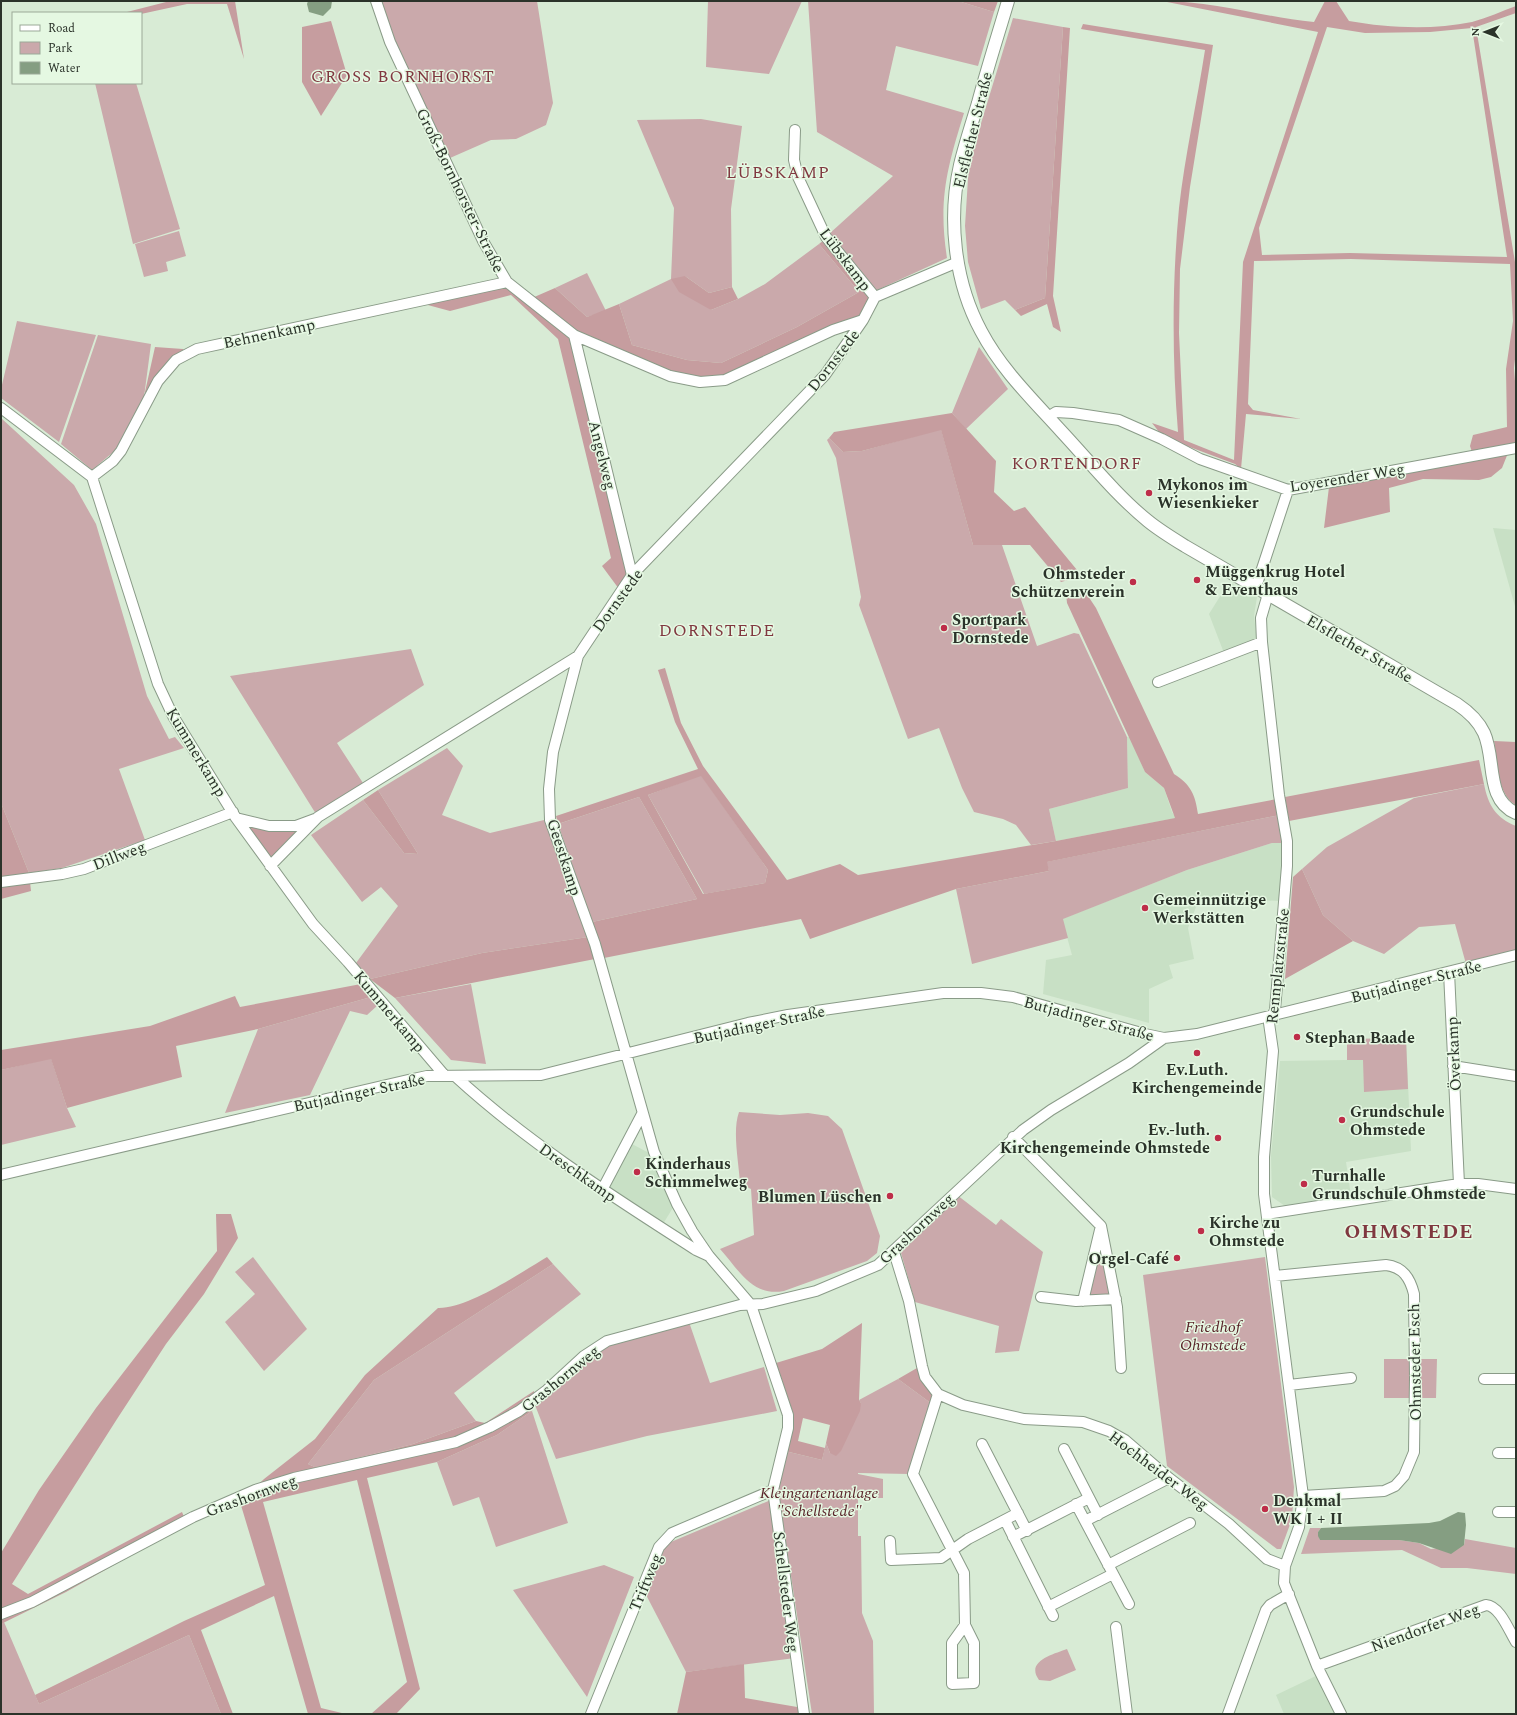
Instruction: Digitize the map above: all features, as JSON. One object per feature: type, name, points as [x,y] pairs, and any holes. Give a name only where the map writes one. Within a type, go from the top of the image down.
[{"type":"main road","name":"Elsflether Straße","points":[[1008,1],[960,165],[955,208],[955,241],[958,262],[970,305],[980,330],[1009,374],[1122,497],[1148,521],[1173,539],[1457,704],[1471,715],[1477,721],[1486,739],[1497,794],[1505,807],[1516,813]]},
{"type":"street","name":"Groß-Bornhorster-Straße","points":[[376,1],[390,42],[458,192],[483,241],[507,282],[574,335],[670,376],[700,382],[725,380],[833,330],[863,320]]},
{"type":"street","name":"Lübskamp","points":[[795,130],[794,160],[798,177],[826,237],[875,297]]},
{"type":"street","points":[[863,320],[875,297],[958,262]]},
{"type":"street","name":"Behnenkamp","points":[[92,477],[113,461],[121,451],[158,381],[176,360],[197,349],[507,282]]},
{"type":"street","name":"Dornstede","points":[[234,815],[268,826],[296,826],[318,817],[578,656],[632,576],[826,374],[863,320]]},
{"type":"street","name":"Angelweg","points":[[574,335],[632,576]]},
{"type":"street","points":[[1,408],[92,477]]},
{"type":"street","name":"Loyerender Weg","points":[[1048,417],[1056,412],[1073,412],[1119,420],[1162,439],[1200,459],[1288,490],[1516,448]]},
{"type":"street","name":"Kummerkamp","points":[[92,477],[158,684],[172,716],[234,815],[313,924],[450,1076]]},
{"type":"street","points":[[1256,587],[1288,490]]},
{"type":"street","name":"Rennplatzstraße","points":[[1268,594],[1261,618],[1262,642],[1279,796],[1287,841],[1287,866],[1275,1010],[1269,1023],[1272,1056],[1264,1157],[1264,1194],[1303,1496],[1299,1527],[1285,1566]]},
{"type":"street","points":[[1158,682],[1262,642]]},
{"type":"street","name":"Geestkamp","points":[[578,656],[553,752],[548,789],[550,820],[595,944],[625,1055]]},
{"type":"street","name":"Dillweg","points":[[1,882],[62,874],[84,869],[234,815]]},
{"type":"street","name":"Dornstede","points":[[270,866],[318,817]]},
{"type":"street","name":"Butjadinger Straße","points":[[1,1175],[426,1076],[524,1077],[541,1075],[748,1023],[788,1015],[943,993],[981,993],[1013,998],[1164,1038],[1198,1034],[1516,955]]},
{"type":"street","name":"Överkamp","points":[[1449,972],[1459,1184]]},
{"type":"street","name":"Grashornweg","points":[[1,1614],[32,1602],[193,1517],[255,1490],[294,1478],[456,1442],[490,1427],[519,1411],[547,1390],[584,1356],[606,1341],[740,1305],[763,1304],[816,1291],[878,1265],[894,1252],[1014,1137],[1050,1110],[1129,1062],[1164,1038]]},
{"type":"street","name":"Schellsteder Weg","points":[[625,1055],[654,1152],[677,1204],[709,1256],[751,1305],[788,1415],[788,1428],[773,1490],[804,1714]]},
{"type":"street","points":[[1453,1066],[1516,1076]]},
{"type":"street","name":"Dreschkamp","points":[[450,1076],[503,1119],[602,1190],[696,1250],[709,1256]]},
{"type":"street","points":[[602,1190],[642,1114]]},
{"type":"street","points":[[1014,1137],[1101,1226],[1116,1299],[1121,1368]]},
{"type":"street","points":[[1267,1214],[1459,1184],[1478,1184],[1516,1189]]},
{"type":"street","points":[[1083,1301],[1101,1226]]},
{"type":"street","points":[[894,1252],[909,1301],[923,1371],[931,1386],[938,1394],[912,1474],[964,1573],[965,1625],[974,1643],[974,1684],[952,1684],[952,1644],[965,1625]]},
{"type":"street","name":"Ohmsteder Esch","points":[[1275,1276],[1370,1266],[1395,1266],[1408,1277],[1414,1299],[1415,1442],[1409,1468],[1395,1486],[1384,1491],[1303,1496]]},
{"type":"street","points":[[1041,1297],[1083,1301],[1116,1299]]},
{"type":"street","points":[[1289,1385],[1351,1378]]},
{"type":"street","points":[[1484,1379],[1516,1379]]},
{"type":"street","name":"Hochheider Weg","points":[[938,1394],[963,1405],[1014,1418],[1070,1420],[1097,1426],[1125,1440],[1169,1478],[1229,1524],[1267,1559],[1285,1566]]},
{"type":"street","points":[[982,1444],[1027,1530]]},
{"type":"street","points":[[1064,1449],[1098,1515]]},
{"type":"street","points":[[1498,1453],[1516,1454]]},
{"type":"street","points":[[1086,1521],[1169,1478]]},
{"type":"street","name":"Triftweg","points":[[591,1714],[659,1547],[672,1534],[773,1490]]},
{"type":"street","points":[[1013,1538],[1089,1498]]},
{"type":"street","points":[[1076,1504],[1129,1604]]},
{"type":"street","points":[[1498,1512],[1516,1512]]},
{"type":"street","points":[[890,1541],[890,1560],[941,1558],[968,1539],[1018,1513]]},
{"type":"street","points":[[1004,1520],[1051,1611],[1111,1569],[1190,1523]]},
{"type":"street","points":[[1285,1566],[1284,1583],[1288,1594],[1317,1666],[1341,1714]]},
{"type":"street","points":[[1228,1714],[1266,1610],[1270,1604],[1288,1594]]},
{"type":"street","name":"Niendorfer Weg","points":[[1317,1666],[1486,1605],[1498,1612],[1516,1642]]},
{"type":"street","points":[[1116,1627],[1127,1714]]},
{"type":"shaded area","points":[[170,1],[235,1],[244,59],[227,4],[187,4],[142,14],[142,12],[127,12]]},
{"type":"shaded area","points":[[958,1],[998,1],[994,12]]},
{"type":"shaded area","points":[[1162,1],[1219,6],[1276,17],[1314,22],[1325,1],[1336,1],[1349,21],[1395,27],[1457,25],[1472,22],[1516,6],[1516,13],[1476,27],[1516,268],[1516,351],[1514,368],[1516,394],[1516,445],[1472,452],[1470,446],[1473,435],[1507,427],[1506,369],[1513,321],[1510,264],[1351,259],[1254,261],[1248,404],[1253,410],[1301,419],[1246,414],[1241,469],[1235,464],[1163,437],[1152,423],[1178,432],[1174,320],[1175,264],[1179,208],[1184,168],[1205,50],[1081,29],[1083,24],[1213,45],[1190,187],[1180,269],[1179,333],[1184,440],[1234,460],[1243,262],[1318,32]],"holes":[[[1327,27],[1365,33],[1430,32],[1472,28],[1507,257],[1350,253],[1262,255],[1259,228]]]},
{"type":"shaded area","points":[[331,21],[347,75],[321,116],[302,82],[302,27]]},
{"type":"shaded area","points":[[1063,27],[1070,28],[1053,296],[1061,332],[1053,327],[1047,304],[1021,316],[1015,310],[1045,298]]},
{"type":"shaded area","points":[[824,240],[871,296],[861,318],[724,376],[699,378],[669,372],[574,332],[532,298],[555,288],[587,317],[619,304],[632,345],[687,360],[721,363],[797,327],[859,292],[819,244]]},
{"type":"shaded area","points":[[685,276],[709,293],[732,287],[738,299],[711,310],[679,292],[671,279]]},
{"type":"shaded area","points":[[506,284],[571,336],[630,574],[619,589],[602,566],[611,558],[558,339],[511,295],[450,311],[424,304]]},
{"type":"shaded area","points":[[155,347],[183,349],[185,352],[170,358],[156,378],[148,395],[145,392]]},
{"type":"shaded area","points":[[952,413],[996,461],[994,492],[1014,511],[1025,507],[1082,576],[1061,582],[1030,545],[973,545],[941,430],[862,451],[843,452],[829,438],[834,432]]},
{"type":"shaded area","points":[[1508,453],[1502,468],[1491,477],[1479,480],[1423,479],[1389,488],[1390,512],[1324,528],[1329,487]]},
{"type":"shaded area","points":[[1493,528],[1516,530],[1516,610]]},
{"type":"shaded area","points":[[1229,582],[1257,597],[1254,616],[1257,641],[1224,653],[1209,614]]},
{"type":"shaded area","points":[[1077,588],[1088,596],[1096,608],[1174,774],[1188,786],[1194,795],[1198,814],[1277,799],[1280,815],[1047,862],[1049,871],[956,889],[810,939],[801,919],[604,958],[592,922],[697,899],[639,797],[558,824],[556,816],[698,769],[675,722],[658,670],[665,668],[681,723],[703,766],[787,880],[840,864],[858,875],[1056,841],[1175,818],[1164,788],[1145,772],[1067,603],[1066,593]],"holes":[[[701,776],[768,870],[765,883],[703,894],[648,795]]]},
{"type":"shaded area","points":[[1127,737],[1130,737],[1145,772],[1164,788],[1172,812],[1176,818],[1056,841],[1049,809],[1128,788]]},
{"type":"shaded area","points":[[1494,741],[1516,742],[1516,805],[1509,800],[1501,785]]},
{"type":"shaded area","points":[[1479,760],[1484,784],[1289,821],[1285,797]]},
{"type":"shaded area","points":[[378,790],[418,854],[404,853],[363,800]]},
{"type":"shaded area","points":[[1,803],[29,873],[31,891],[1,899]]},
{"type":"shaded area","points":[[242,822],[307,825],[269,860]]},
{"type":"shaded area","points":[[1272,843],[1284,843],[1281,901],[1225,899],[1196,907],[1188,928],[1194,959],[1169,965],[1173,978],[1149,989],[1149,1023],[1043,994],[1046,960],[1072,955],[1062,919],[1187,870]]},
{"type":"shaded area","points":[[1302,869],[1323,915],[1353,941],[1285,979],[1293,877]]},
{"type":"shaded area","points":[[588,937],[595,959],[395,998],[370,979],[482,953]]},
{"type":"shaded area","points":[[361,984],[371,997],[258,1029],[176,1046],[182,1077],[67,1108],[51,1059],[1,1070],[1,1050],[150,1026],[235,996],[240,1007]]},
{"type":"shaded area","name":"Grundschule Ohmstede","points":[[1406,1038],[1411,1151],[1346,1162],[1351,1196],[1285,1206],[1272,1197],[1271,1156],[1280,1061],[1347,1060],[1347,1039]]},
{"type":"shaded area","name":"Kinderhaus Schimmelweg","points":[[630,1143],[651,1154],[674,1206],[663,1224],[607,1189]]},
{"type":"shaded area","points":[[216,1214],[231,1214],[238,1238],[204,1294],[166,1344],[117,1419],[12,1584],[28,1594],[182,1512],[187,1524],[66,1592],[1,1624],[1,1553],[39,1490],[96,1408],[217,1251]]},
{"type":"shaded area","points":[[547,1257],[553,1264],[374,1380],[308,1464],[317,1468],[413,1444],[476,1421],[485,1423],[534,1391],[535,1405],[532,1411],[497,1435],[437,1462],[367,1478],[420,1689],[396,1714],[371,1714],[407,1682],[357,1480],[263,1502],[321,1708],[346,1714],[308,1714],[274,1596],[201,1630],[233,1714],[221,1714],[189,1635],[39,1704],[35,1695],[184,1621],[265,1585],[240,1502],[264,1479],[315,1439],[365,1375],[438,1308],[450,1307],[479,1297]]},
{"type":"shaded area","points":[[862,1323],[859,1400],[861,1403],[860,1411],[841,1451],[836,1456],[830,1453],[826,1443],[830,1425],[803,1418],[798,1441],[825,1448],[822,1460],[785,1451],[794,1416],[776,1363],[822,1349]]},
{"type":"shaded area","points":[[917,1368],[935,1395],[932,1404],[898,1379]]},
{"type":"shaded area","points":[[744,1664],[745,1698],[803,1708],[804,1714],[677,1714],[686,1672]]},
{"type":"shaded area","points":[[1320,1674],[1341,1714],[1284,1714],[1276,1695]]},
{"type":"green space","points":[[381,1],[537,1],[553,103],[546,125],[516,139],[491,140],[450,158],[392,35]]},
{"type":"green space","points":[[708,1],[802,1],[769,74],[706,67]]},
{"type":"green space","points":[[808,1],[958,1],[994,12],[978,66],[896,46],[886,90],[964,113],[949,168],[944,201],[943,219],[947,258],[875,291],[829,234],[893,176],[817,132]]},
{"type":"green space","points":[[1013,18],[1063,27],[1045,298],[1015,310],[1005,300],[981,309],[968,262],[965,226],[969,163]]},
{"type":"green space","points":[[95,84],[136,84],[180,229],[133,244]]},
{"type":"green space","points":[[701,119],[742,126],[731,209],[732,287],[709,293],[685,276],[711,310],[738,299],[765,284],[819,244],[859,292],[797,327],[721,363],[687,360],[632,345],[619,304],[671,279],[674,208],[637,120]]},
{"type":"green space","points":[[179,231],[186,256],[166,262],[168,271],[144,277],[135,244]]},
{"type":"green space","points":[[587,273],[606,311],[587,317],[555,288]]},
{"type":"green space","points":[[17,321],[96,335],[59,442],[1,398],[1,389]]},
{"type":"green space","points":[[98,335],[151,344],[144,397],[118,448],[92,470],[61,444]]},
{"type":"green space","points":[[979,347],[1008,389],[966,429],[952,413]]},
{"type":"green space","points":[[1,418],[74,485],[96,524],[147,696],[169,739],[175,737],[184,748],[119,769],[145,840],[62,868],[29,873],[1,803]]},
{"type":"green space","points":[[941,429],[973,545],[1002,545],[1037,646],[1074,633],[1079,634],[1127,737],[1128,788],[1049,809],[1056,841],[1031,845],[1016,825],[1003,819],[974,812],[962,788],[939,728],[908,739],[859,605],[861,597],[836,458],[827,440],[829,438],[843,452],[862,451]]},
{"type":"green space","points":[[411,649],[424,685],[337,743],[363,783],[316,814],[230,676]]},
{"type":"green space","points":[[447,748],[463,766],[442,815],[490,833],[544,820],[588,937],[482,953],[370,979],[356,963],[398,906],[381,887],[362,902],[311,835],[363,800],[404,853],[418,854],[378,790]]},
{"type":"green space","points":[[701,775],[768,870],[765,883],[704,894],[648,795]]},
{"type":"green space","points":[[1484,784],[1488,798],[1494,810],[1503,819],[1516,826],[1516,952],[1466,964],[1455,924],[1419,927],[1384,954],[1353,941],[1323,915],[1302,869],[1327,847],[1414,798]]},
{"type":"green space","points":[[639,797],[697,899],[592,922],[558,824]]},
{"type":"green space","points":[[1280,815],[1284,843],[1272,843],[1187,870],[1063,919],[1068,938],[972,964],[956,889],[1049,871],[1046,862]]},
{"type":"green space","points":[[471,984],[486,1064],[451,1060],[395,998]]},
{"type":"green space","points":[[371,997],[378,1005],[367,1015],[350,1011],[310,1095],[225,1113],[258,1029]]},
{"type":"green space","points":[[1406,1038],[1408,1089],[1364,1092],[1363,1060],[1347,1060],[1347,1039]]},
{"type":"green space","points":[[51,1058],[67,1108],[76,1127],[1,1145],[1,1070]]},
{"type":"green space","points":[[739,1112],[780,1115],[808,1113],[828,1116],[842,1129],[880,1236],[877,1253],[867,1261],[784,1291],[773,1292],[763,1290],[755,1286],[740,1273],[720,1249],[754,1235],[751,1189],[740,1184],[736,1147],[736,1128]]},
{"type":"green space","points":[[957,1195],[996,1225],[1001,1219],[1043,1252],[1019,1351],[995,1353],[999,1326],[915,1302],[901,1253]]},
{"type":"green space","points":[[1101,1240],[1112,1296],[1088,1297]]},
{"type":"green space","points":[[253,1257],[307,1329],[264,1371],[225,1322],[255,1294],[235,1272]]},
{"type":"green space","name":"Friedhof Ohmstede","points":[[1265,1257],[1294,1487],[1292,1519],[1281,1549],[1277,1549],[1167,1466],[1143,1275]]},
{"type":"green space","points":[[553,1264],[581,1294],[454,1393],[476,1421],[413,1444],[317,1468],[308,1464],[374,1380]]},
{"type":"green space","points":[[689,1322],[710,1383],[764,1367],[777,1411],[647,1436],[556,1459],[535,1405],[594,1352],[617,1341]]},
{"type":"green space","points":[[1384,1359],[1437,1359],[1436,1398],[1384,1398]]},
{"type":"green space","name":"Kleingartenanlage \"Schellstede\"","points":[[898,1379],[932,1404],[909,1474],[858,1473],[883,1479],[883,1498],[858,1498],[858,1536],[861,1536],[862,1613],[873,1641],[874,1714],[812,1714],[778,1490],[785,1451],[822,1460],[826,1443],[830,1453],[861,1403],[859,1400]]},
{"type":"green space","points":[[532,1411],[568,1523],[496,1547],[479,1497],[453,1506],[437,1462],[497,1435]]},
{"type":"green space","points":[[773,1499],[795,1658],[686,1672],[642,1587],[659,1547]]},
{"type":"green space","points":[[1310,1528],[1321,1528],[1318,1532],[1320,1540],[1399,1540],[1419,1543],[1431,1549],[1464,1545],[1465,1539],[1516,1548],[1516,1574],[1467,1568],[1441,1568],[1402,1550],[1301,1554]]},
{"type":"green space","points":[[604,1565],[634,1577],[587,1697],[513,1590]]},
{"type":"green space","points":[[4,1622],[39,1704],[189,1635],[221,1714],[1,1714],[1,1624]]},
{"type":"green space","points":[[1067,1649],[1076,1670],[1050,1681],[1039,1680],[1036,1673],[1038,1663],[1049,1656]]},
{"type":"water","points":[[308,1],[332,1],[331,8],[323,16],[309,12],[307,4]]},
{"type":"water","points":[[1458,1512],[1465,1513],[1466,1525],[1464,1545],[1451,1554],[1419,1543],[1399,1540],[1320,1540],[1318,1536],[1318,1532],[1321,1528],[1429,1523],[1440,1521]]},
{"type":"place","name":"Mykonos im Wiesenkieker","points":[[1149,493]]},
{"type":"place","name":"Müggenkrug Hotel & Eventhaus","points":[[1197,580]]},
{"type":"place","name":"Ohmsteder Schützenverein","points":[[1133,582]]},
{"type":"place","name":"Sportpark Dornstede","points":[[944,628]]},
{"type":"place","name":"Gemeinnützige Werkstätten","points":[[1145,908]]},
{"type":"place","name":"Stephan Baade","points":[[1297,1037]]},
{"type":"place","name":"Ev.Luth. Kirchengemeinde","points":[[1197,1053]]},
{"type":"place","name":"Grundschule Ohmstede","points":[[1342,1120]]},
{"type":"place","name":"Ev.-luth. Kirchengemeinde Ohmstede","points":[[1218,1138]]},
{"type":"place","name":"Kinderhaus Schimmelweg","points":[[637,1172]]},
{"type":"place","name":"Turnhalle Grundschule Ohmstede","points":[[1304,1184]]},
{"type":"place","name":"Blumen Lüschen","points":[[890,1196]]},
{"type":"place","name":"Kirche zu Ohmstede","points":[[1201,1231]]},
{"type":"place","name":"Orgel-Café","points":[[1177,1258]]},
{"type":"place","name":"Denkmal WK I + II","points":[[1265,1509]]},
{"type":"district","name":"GROSS BORNHORST","points":[[403,76]]},
{"type":"district","name":"LÜBSKAMP","points":[[778,172]]},
{"type":"district","name":"KORTENDORF","points":[[1077,463]]},
{"type":"district","name":"DORNSTEDE","points":[[717,630]]},
{"type":"district","name":"OHMSTEDE","points":[[1409,1231]]}]
